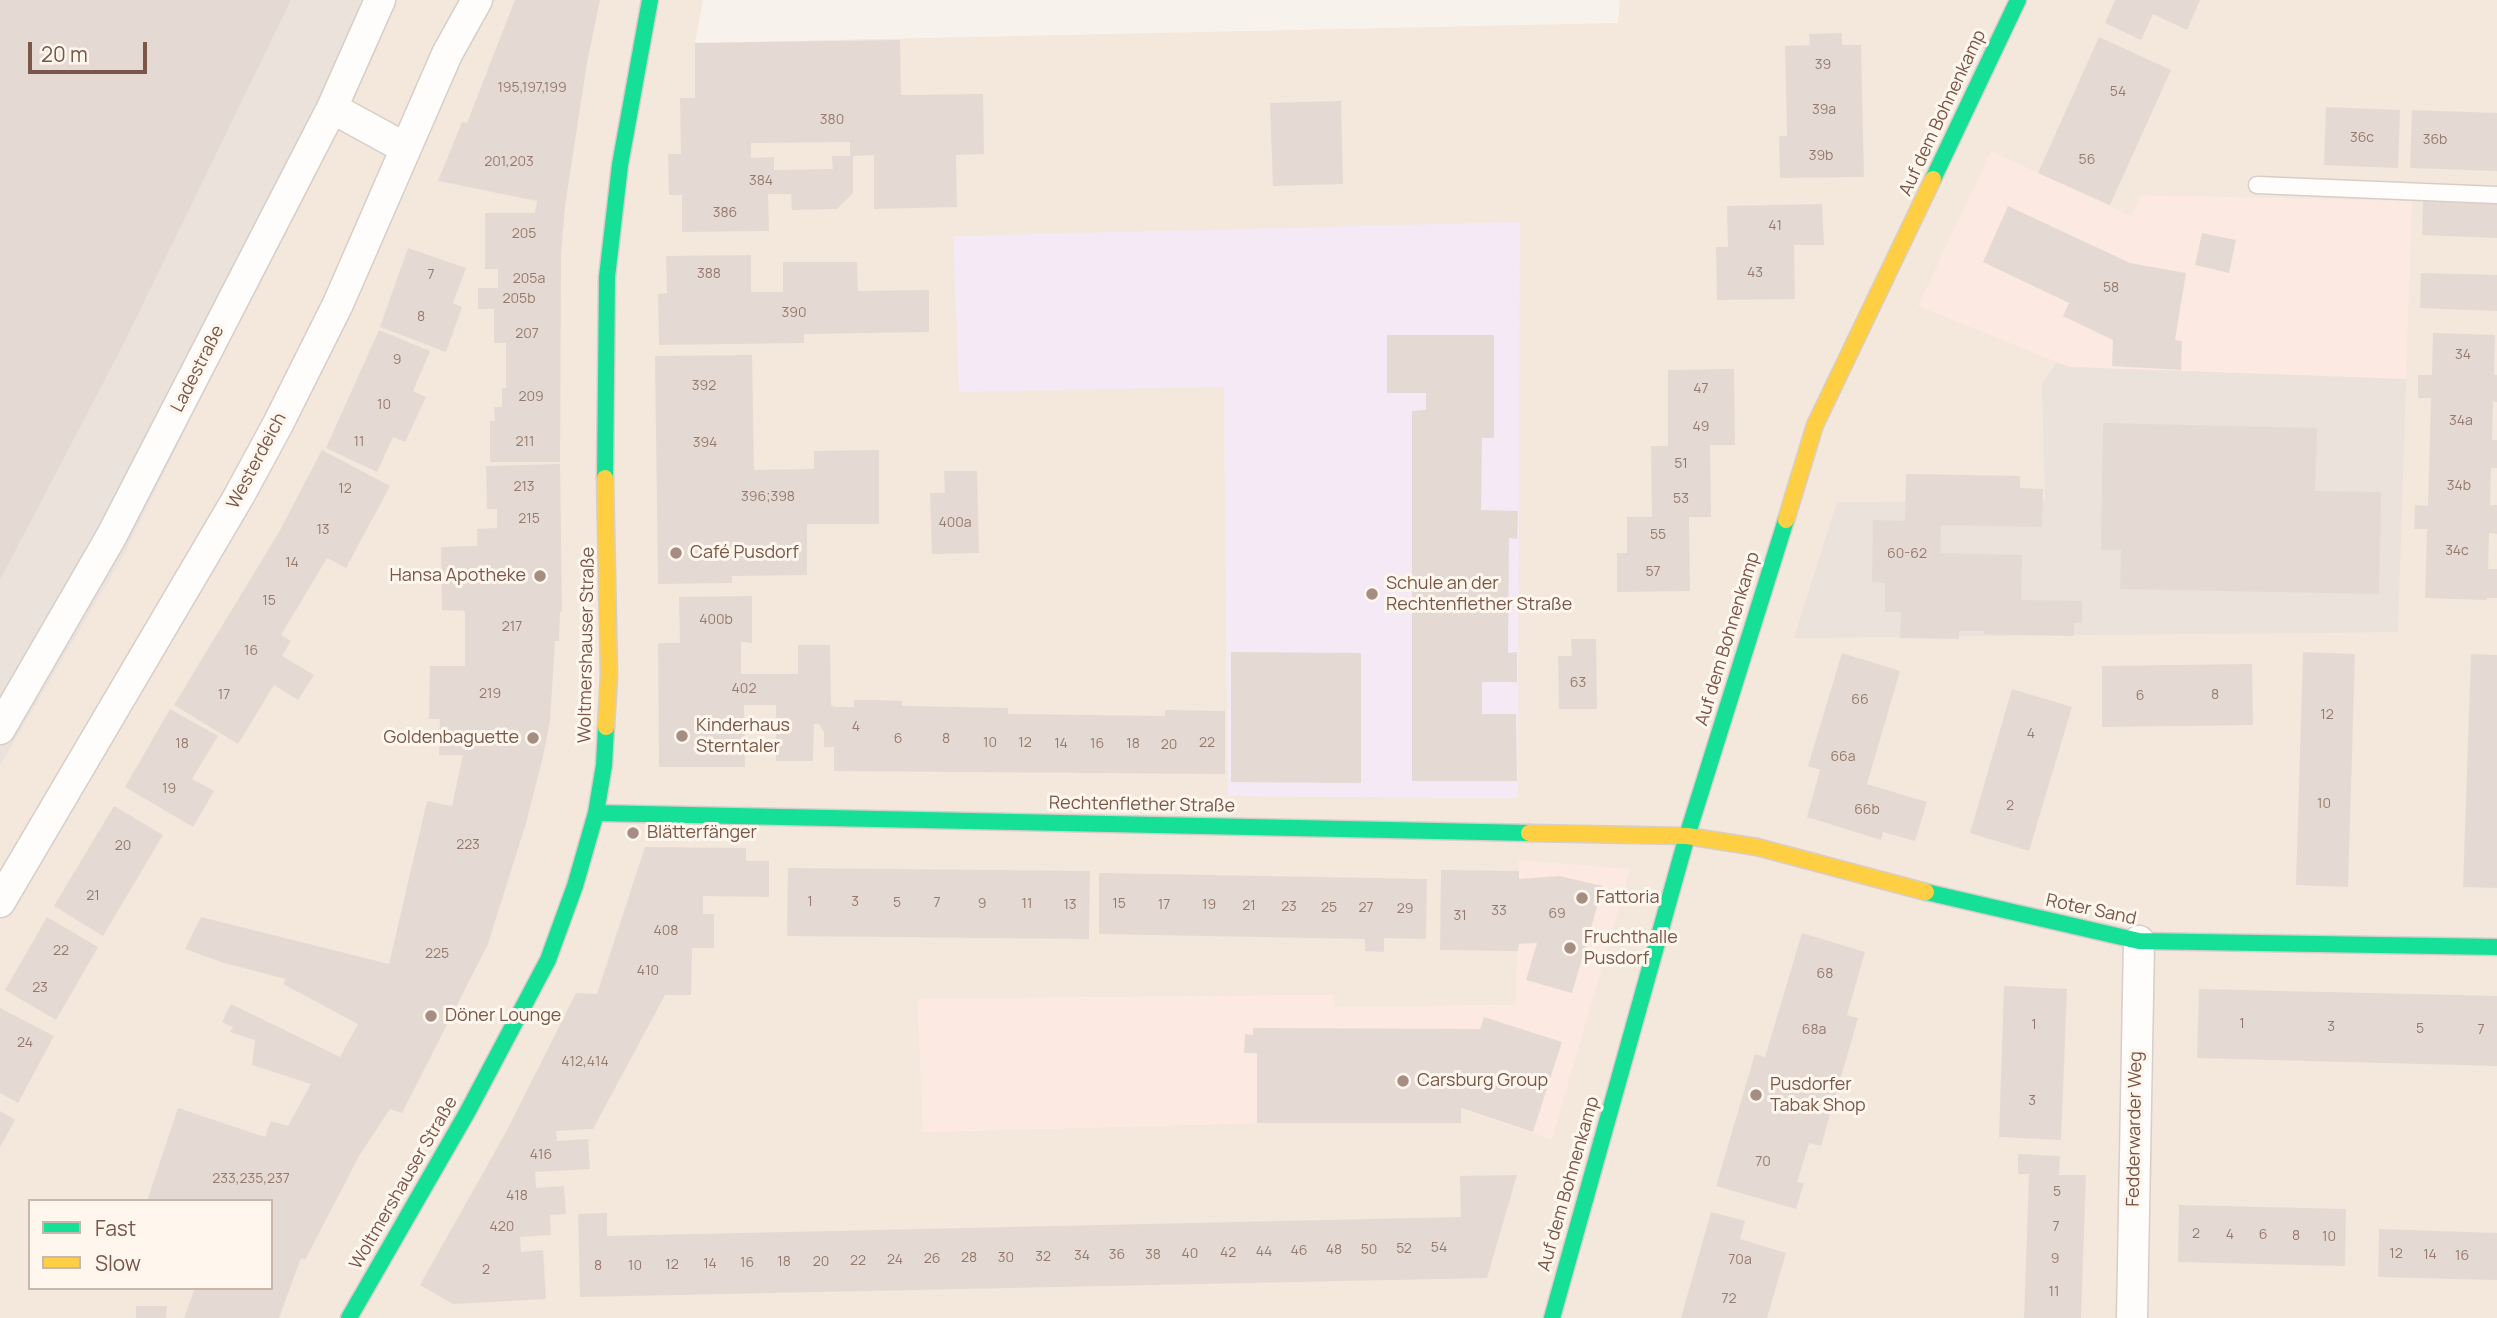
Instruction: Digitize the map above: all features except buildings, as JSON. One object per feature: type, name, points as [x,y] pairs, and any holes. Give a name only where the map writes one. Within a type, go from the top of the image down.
[{"type":"street","name":"Ladestraße","points":[[0,729],[111,537],[332,108],[380,0]]},
{"type":"street","name":"Westerdeich","points":[[0,902],[259,460],[338,304],[447,54],[477,0]]},
{"type":"street","name":"Woltmershauser Straße","points":[[349,1318],[468,1111],[548,960],[575,886],[596,813],[604,765],[610,675],[605,462],[607,277],[620,165],[650,0]]},
{"type":"street","name":"Auf dem Bohnenkamp","points":[[1552,1318],[1687,836],[1815,425],[2018,0]]},
{"type":"street","points":[[332,108],[405,148]]},
{"type":"street","name":"Rechtenflether Straße","points":[[596,813],[1687,836]]},
{"type":"street","name":"Roter Sand","points":[[1687,836],[1757,847],[1924,892],[2139,941],[2497,947]]},
{"type":"street","name":"Fedderwarder Weg","points":[[2132,1318],[2139,941]]},
{"type":"lane","points":[[2257,185],[2497,195]]},
{"type":"shaded area","points":[[0,0],[390,0],[338,120],[125,553],[0,766]]},
{"type":"shaded area","points":[[390,0],[703,0],[695,43],[1618,23],[1620,0],[2497,0],[2497,1318],[0,1318],[0,766],[125,553],[338,120]],"holes":[[[1224,387],[1518,798],[1228,796]],[[1519,861],[1552,1139],[1461,1108],[1460,1123],[1257,1123],[923,1132],[918,999],[1333,995],[1335,1007],[1516,1005]]]},
{"type":"shaded area","points":[[1991,151],[2131,216],[2141,195],[2412,201],[2406,379],[2069,367],[1918,306]]},
{"type":"shaded area","name":"Schule an der Rechtenflether Straße","points":[[1520,222],[1518,798],[1228,796],[1224,387],[959,392],[953,236]]},
{"type":"shaded area","points":[[2057,362],[2069,367],[2406,379],[2398,632],[1794,638],[1837,502],[2045,501],[2042,384]]},
{"type":"shaded area","points":[[1519,860],[1630,869],[1552,1140],[1461,1109],[1461,1123],[1257,1123],[923,1132],[918,999],[1334,995],[1335,1007],[1516,1005]]},
{"type":"traffic: fast","points":[[605,478],[607,277],[620,165],[650,0]]},
{"type":"traffic: fast","points":[[1933,179],[2018,0]]},
{"type":"traffic: fast","points":[[1552,1318],[1687,836],[1786,520]]},
{"type":"traffic: fast","points":[[349,1318],[468,1111],[548,960],[575,886],[596,813],[604,765],[606,727]]},
{"type":"traffic: fast","points":[[596,813],[1529,833]]},
{"type":"traffic: fast","points":[[1926,892],[2139,941],[2497,947]]},
{"type":"traffic: slow","points":[[1786,520],[1815,425],[1933,179]]},
{"type":"traffic: slow","points":[[605,478],[609,675],[606,727]]},
{"type":"traffic: slow","points":[[1529,833],[1687,836],[1757,847],[1926,892]]},
{"type":"place","name":"Café Pusdorf","points":[[676,553]]},
{"type":"place","name":"Hansa Apotheke","points":[[540,576]]},
{"type":"place","name":"Schule an der Rechtenflether Straße","points":[[1372,594]]},
{"type":"place","name":"Kinderhaus Sterntaler","points":[[682,736]]},
{"type":"place","name":"Goldenbaguette","points":[[533,738]]},
{"type":"place","name":"Blätterfänger","points":[[633,833]]},
{"type":"place","name":"Fattoria","points":[[1582,898]]},
{"type":"place","name":"Fruchthalle Pusdorf","points":[[1570,948]]},
{"type":"place","name":"Döner Lounge","points":[[431,1016]]},
{"type":"place","name":"Carsburg Group","points":[[1403,1081]]},
{"type":"place","name":"Pusdorfer Tabak Shop","points":[[1756,1095]]}]
